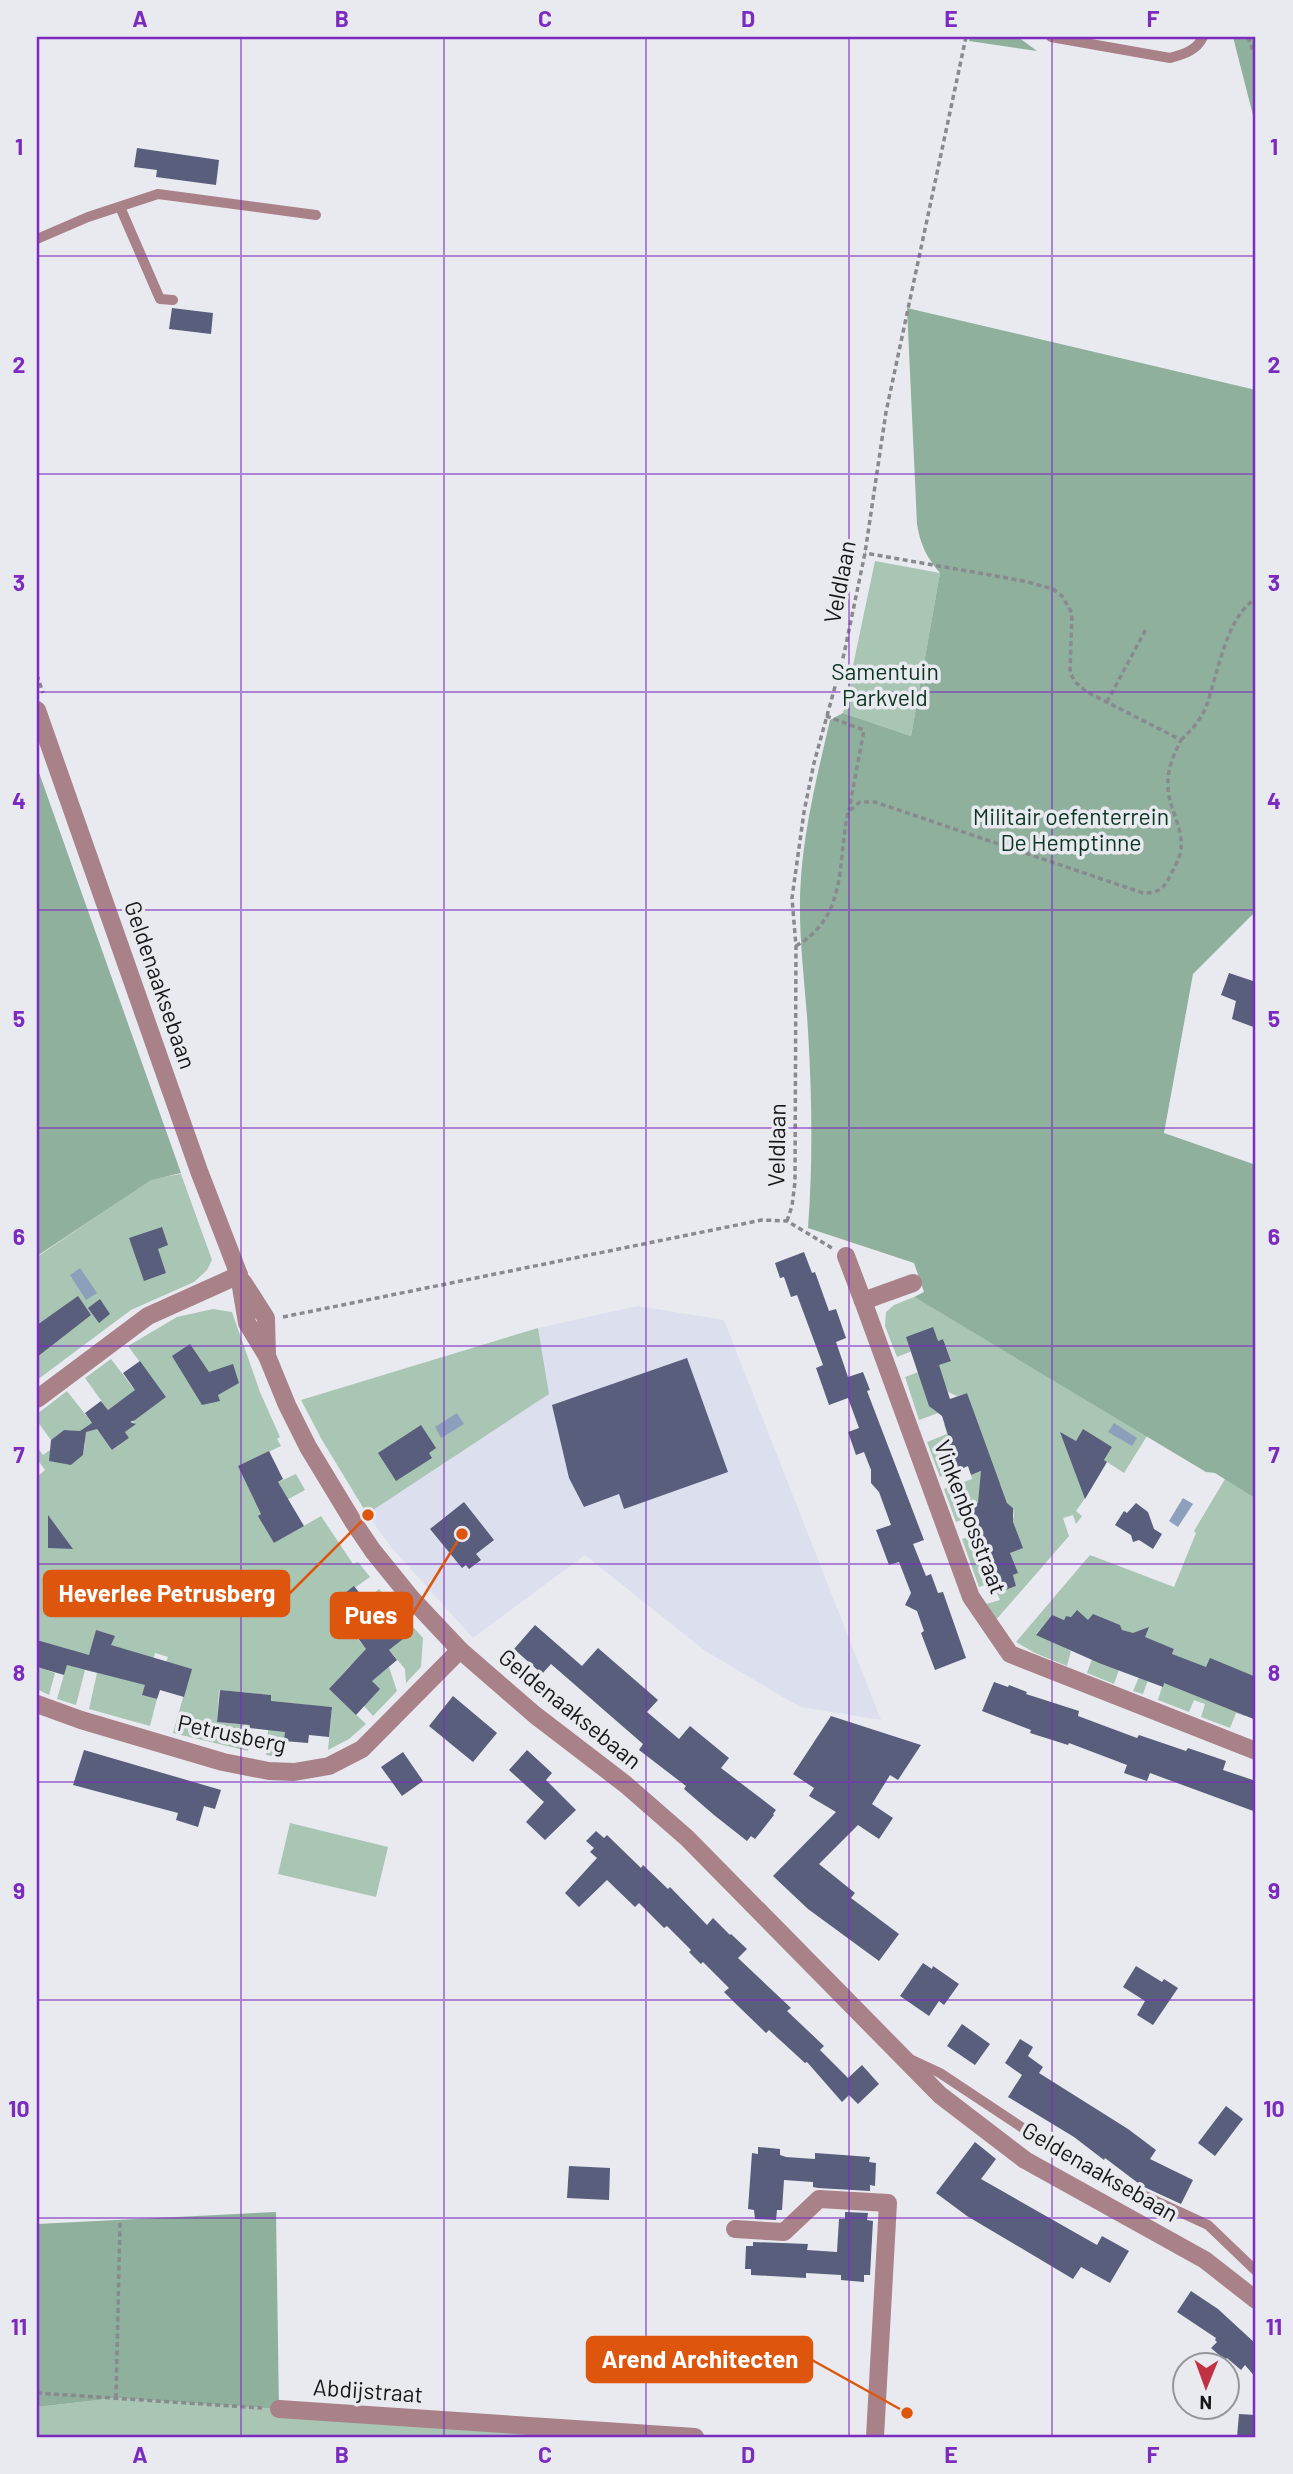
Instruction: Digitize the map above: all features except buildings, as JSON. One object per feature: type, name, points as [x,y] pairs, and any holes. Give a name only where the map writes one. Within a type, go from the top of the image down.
[{"type":"street","name":"Geldenaaksebaan","points":[[41,706],[239,1275],[266,1318],[267,1356],[287,1405],[308,1447],[354,1523],[411,1598],[460,1650],[687,1838],[940,2095],[1025,2160],[1205,2260],[1254,2294]]},
{"type":"street","name":"Vinkenbosstraat","points":[[846,1256],[971,1597],[1010,1654],[1256,1751]]},
{"type":"street","points":[[37,1399],[148,1316],[239,1275]]},
{"type":"street","points":[[863,1301],[913,1283]]},
{"type":"street","name":"Petrusberg","points":[[37,1704],[81,1720],[223,1762],[269,1771],[294,1772],[329,1766],[362,1749],[460,1650]]},
{"type":"street","points":[[736,2229],[784,2232],[819,2199],[888,2203],[875,2437]]},
{"type":"street","name":"Abdijstraat","points":[[279,2409],[695,2437]]},
{"type":"lane","points":[[1051,37],[1170,58],[1188,53],[1203,37]]},
{"type":"lane","points":[[37,239],[158,194],[316,215]]},
{"type":"lane","points":[[120,207],[160,299],[173,300]]},
{"type":"lane","name":"Geldenaaksebaan","points":[[902,2055],[940,2073],[1056,2150],[1117,2183],[1208,2225],[1256,2271]]},
{"type":"path","name":"Veldlaan","points":[[787,1221],[792,1206],[795,1168],[796,946],[792,912],[795,869],[814,763],[844,654],[865,553],[886,412],[966,37]]},
{"type":"path","points":[[1248,37],[1256,59]]},
{"type":"path","points":[[865,553],[1053,589],[1062,596],[1072,613],[1070,672],[1079,687],[1181,740]]},
{"type":"path","points":[[848,812],[860,802],[875,802],[1132,890],[1157,892],[1166,886],[1180,854],[1181,835],[1167,784],[1173,755],[1181,740],[1201,718],[1208,703],[1220,656],[1246,607],[1256,599]]},
{"type":"path","points":[[1107,702],[1146,629]]},
{"type":"path","points":[[37,675],[41,706]]},
{"type":"path","points":[[796,946],[821,928],[832,909],[864,730],[826,716]]},
{"type":"path","points":[[276,1319],[761,1220],[787,1221],[846,1256]]},
{"type":"path","points":[[116,2398],[120,2222]]},
{"type":"path","points":[[37,2393],[279,2409]]},
{"type":"shaded area","points":[[638,1306],[724,1320],[881,1720],[800,1707],[704,1650],[585,1555],[473,1638],[391,1547],[367,1514],[549,1394],[538,1328]]},
{"type":"green space","points":[[970,37],[1018,37],[1037,51],[969,41]]},
{"type":"green space","points":[[1233,37],[1256,37],[1256,127]]},
{"type":"green space","name":"Militair oefenterrein De Hemptinne","points":[[907,308],[1256,390],[1256,911],[1193,974],[1164,1133],[1256,1165],[1256,1499],[1215,1473],[1206,1472],[914,1297],[924,1292],[914,1263],[808,1228],[811,1105],[800,896],[812,798],[830,720],[843,713],[911,736],[940,573],[925,550],[917,524]]},
{"type":"green space","name":"Samentuin Parkveld","points":[[875,561],[940,573],[911,736],[843,713]]},
{"type":"green space","points":[[37,767],[181,1173],[151,1180],[37,1256]]},
{"type":"green space","points":[[181,1174],[212,1260],[207,1270],[194,1282],[131,1310],[37,1380],[37,1257],[151,1179]]},
{"type":"green space","points":[[914,1297],[1147,1436],[1124,1473],[1104,1460],[1112,1447],[1083,1430],[1076,1441],[1079,1472],[1077,1477],[1082,1490],[1088,1494],[1076,1511],[1082,1516],[1076,1524],[1073,1515],[1063,1518],[1069,1536],[995,1621],[986,1604],[1000,1600],[997,1593],[1016,1586],[1013,1575],[1017,1573],[1010,1553],[1022,1548],[1018,1537],[989,1570],[993,1582],[979,1587],[962,1539],[1011,1521],[1014,1517],[1013,1508],[1007,1503],[1000,1483],[985,1488],[979,1495],[979,1503],[967,1508],[970,1517],[956,1522],[944,1489],[972,1479],[971,1475],[993,1467],[979,1430],[943,1443],[954,1472],[940,1477],[927,1442],[947,1434],[944,1424],[973,1414],[967,1393],[957,1396],[948,1392],[944,1382],[931,1407],[938,1413],[919,1420],[905,1377],[951,1360],[943,1339],[897,1357],[885,1326],[886,1312],[894,1305]]},
{"type":"green space","points":[[213,1309],[232,1312],[260,1392],[280,1437],[277,1439],[281,1446],[239,1466],[252,1494],[296,1474],[305,1490],[259,1515],[274,1543],[321,1516],[353,1564],[358,1562],[370,1577],[333,1603],[369,1605],[365,1600],[379,1589],[423,1638],[421,1667],[406,1683],[405,1669],[389,1650],[402,1639],[384,1616],[357,1638],[384,1670],[389,1667],[397,1691],[373,1716],[364,1706],[350,1666],[339,1678],[347,1685],[329,1689],[366,1724],[349,1739],[328,1750],[332,1707],[288,1703],[283,1758],[266,1755],[271,1695],[219,1690],[217,1722],[250,1725],[248,1751],[173,1733],[191,1669],[166,1662],[168,1657],[155,1653],[143,1695],[157,1699],[150,1726],[89,1709],[97,1673],[85,1670],[76,1705],[57,1699],[71,1650],[37,1640],[37,1477],[45,1470],[37,1459],[37,1447],[43,1455],[50,1450],[71,1465],[83,1455],[85,1444],[76,1431],[64,1430],[51,1440],[37,1421],[37,1414],[67,1391],[113,1450],[129,1438],[125,1432],[135,1424],[119,1402],[108,1410],[85,1378],[111,1359],[144,1402],[155,1405],[166,1397],[128,1346],[177,1317]]},
{"type":"green space","points":[[538,1328],[549,1394],[367,1514],[301,1400]]},
{"type":"green space","points":[[1225,1479],[1256,1499],[1256,1686],[1245,1716],[1236,1713],[1230,1728],[1201,1717],[1205,1704],[1194,1700],[1189,1712],[1158,1700],[1174,1649],[1161,1644],[1143,1694],[1133,1691],[1139,1677],[1131,1635],[1123,1632],[1120,1625],[1115,1623],[1119,1670],[1114,1684],[1087,1673],[1092,1659],[1076,1611],[1064,1620],[1052,1616],[1036,1634],[1066,1646],[1065,1648],[1071,1651],[1067,1666],[1016,1642],[1090,1555],[1174,1587],[1196,1533],[1194,1531]]},
{"type":"green space","points":[[37,1667],[55,1673],[49,1695],[37,1689]]},
{"type":"green space","points":[[290,1823],[388,1847],[376,1897],[278,1874]]},
{"type":"green space","points":[[276,2212],[279,2409],[116,2398],[37,2407],[37,2224]]},
{"type":"green space","points":[[116,2398],[695,2437],[37,2437],[37,2407]]},
{"type":"water","points":[[80,1268],[97,1293],[86,1300],[70,1275]]},
{"type":"water","points":[[457,1413],[464,1424],[441,1438],[435,1427]]},
{"type":"water","points":[[1114,1423],[1137,1438],[1132,1446],[1108,1432]]},
{"type":"water","points":[[1183,1498],[1193,1504],[1178,1527],[1169,1521]]},
{"type":"place","name":"Heverlee Petrusberg","points":[[368,1515]]},
{"type":"place","name":"Pues","points":[[462,1534]]},
{"type":"place","name":"Arend Architecten","points":[[907,2413]]}]
